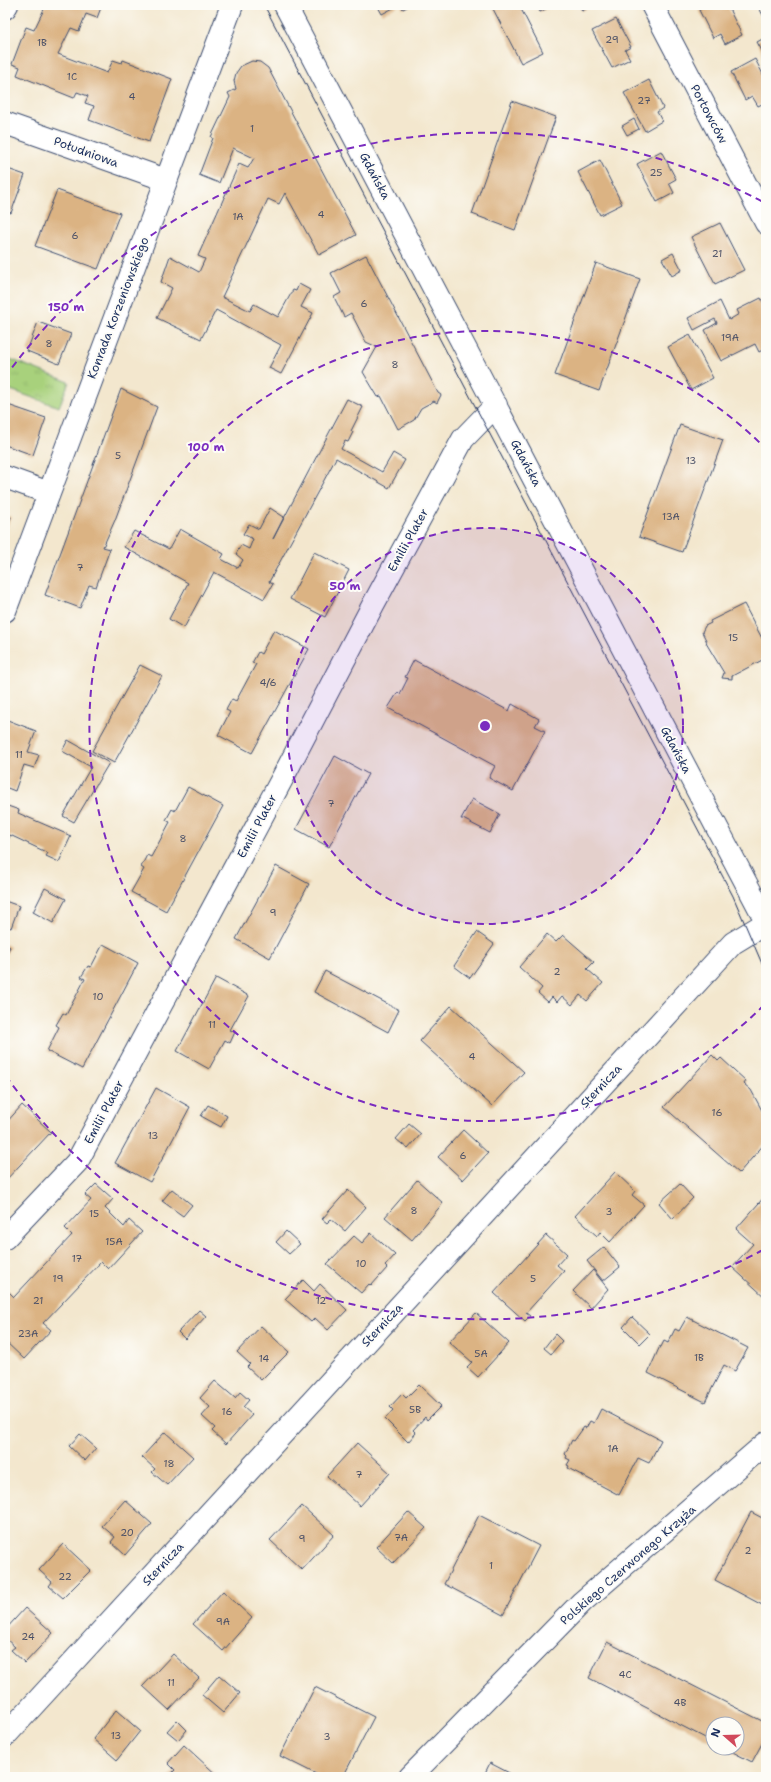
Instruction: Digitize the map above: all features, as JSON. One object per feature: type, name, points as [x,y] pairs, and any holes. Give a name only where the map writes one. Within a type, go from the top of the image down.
[{"type":"street","name":"Konrada Korzeniowskiego","points":[[5,611],[232,5]]},
{"type":"street","name":"Gdańska","points":[[285,5],[766,922]]},
{"type":"street","name":"Portowców","points":[[652,5],[766,223]]},
{"type":"street","name":"Południowa","points":[[5,123],[166,180]]},
{"type":"street","name":"Emilii Plater","points":[[5,1238],[77,1162],[275,792],[373,604],[464,439],[496,405]]},
{"type":"street","points":[[5,478],[49,493]]},
{"type":"street","name":"Sternicza","points":[[5,1736],[733,943],[766,922]]},
{"type":"street","name":"Polskiego Czerwonego Krzyża","points":[[410,1777],[582,1602],[766,1443]]},
{"type":"green space","points":[[5,357],[69,382],[59,407],[5,388]]},
{"type":"building","points":[[46,5],[102,5],[97,18],[86,14],[79,31],[71,28],[58,54],[107,73],[113,60],[122,63],[123,60],[172,79],[149,142],[89,120],[94,106],[85,103],[88,96],[77,92],[74,98],[17,75],[20,67],[12,64],[26,27],[34,30]]},
{"type":"building","points":[[377,5],[399,5],[382,14]]},
{"type":"building","points":[[401,5],[411,5],[403,9]]},
{"type":"building","points":[[491,5],[519,5],[543,52],[521,63]]},
{"type":"building","points":[[536,5],[553,5],[540,12]]},
{"type":"building","points":[[579,5],[593,5],[582,11]]},
{"type":"building","points":[[708,5],[727,5],[742,35],[725,44],[720,34],[713,38],[699,10]]},
{"type":"building","points":[[765,5],[766,16],[764,17],[759,8]]},
{"type":"building","points":[[616,19],[631,47],[625,50],[630,59],[612,68],[592,31]]},
{"type":"building","points":[[766,37],[766,58],[757,42]]},
{"type":"building","points":[[755,59],[766,80],[766,102],[758,106],[752,96],[745,100],[731,72]]},
{"type":"building","points":[[252,61],[260,62],[268,68],[356,235],[319,255],[285,193],[279,204],[268,199],[222,297],[250,311],[254,304],[278,317],[293,290],[296,291],[299,284],[310,290],[301,307],[313,313],[281,374],[269,368],[281,345],[216,310],[201,339],[157,318],[172,288],[161,282],[170,256],[199,272],[205,259],[198,256],[239,164],[248,168],[254,158],[233,148],[219,183],[199,175],[213,138],[211,137],[230,97],[228,93],[236,89],[234,81],[236,73],[241,66]]},
{"type":"building","points":[[649,80],[663,108],[657,112],[662,121],[645,131],[624,93]]},
{"type":"building","points":[[512,101],[556,117],[515,230],[472,214]]},
{"type":"building","points":[[634,119],[639,129],[627,135],[622,126]]},
{"type":"building","points":[[661,151],[676,179],[669,183],[674,193],[657,202],[637,164]]},
{"type":"building","points":[[600,160],[622,204],[600,215],[578,172]]},
{"type":"building","points":[[5,168],[25,175],[11,213],[5,211]]},
{"type":"building","points":[[57,190],[120,213],[98,269],[35,246]]},
{"type":"building","points":[[720,223],[744,270],[715,284],[691,237]]},
{"type":"building","points":[[673,253],[682,270],[672,276],[662,259]]},
{"type":"building","points":[[366,255],[438,393],[441,395],[437,403],[434,401],[421,408],[414,420],[398,429],[381,396],[378,397],[363,372],[377,347],[366,342],[351,313],[344,317],[334,297],[341,293],[331,273]]},
{"type":"building","points":[[596,263],[640,279],[599,391],[555,375]]},
{"type":"building","points":[[761,298],[766,308],[766,348],[759,352],[755,344],[721,361],[705,330],[717,323],[715,319],[694,330],[688,318],[720,301],[729,320],[739,314],[737,310]]},
{"type":"building","points":[[38,322],[71,334],[59,364],[27,351]]},
{"type":"building","points":[[690,335],[713,378],[691,390],[668,347]]},
{"type":"building","points":[[121,389],[157,407],[115,520],[103,547],[110,549],[96,587],[89,585],[80,608],[45,595]]},
{"type":"building","points":[[347,399],[363,407],[351,431],[353,432],[348,442],[345,441],[341,449],[382,472],[393,453],[405,460],[389,488],[336,458],[269,582],[273,584],[264,599],[214,572],[184,628],[169,619],[188,583],[124,547],[134,531],[169,549],[180,529],[224,554],[221,559],[238,568],[243,560],[236,554],[241,545],[249,549],[253,539],[243,534],[249,524],[259,529],[270,508],[284,517],[273,539]]},
{"type":"building","points":[[5,404],[46,418],[33,455],[5,445]]},
{"type":"building","points":[[680,425],[723,440],[682,552],[639,537]]},
{"type":"building","points":[[5,515],[11,517],[5,532]]},
{"type":"building","points":[[314,552],[349,570],[325,617],[290,599]]},
{"type":"building","points":[[744,604],[766,646],[766,658],[732,676],[732,679],[722,678],[724,673],[706,643],[707,642],[702,632],[705,626],[711,623],[710,621]]},
{"type":"building","points":[[274,630],[309,649],[252,753],[218,735],[230,712],[226,710],[232,699],[236,701],[256,664],[252,663],[258,652],[261,654]]},
{"type":"building","points":[[414,660],[509,711],[512,704],[539,719],[535,726],[545,731],[513,791],[489,778],[495,766],[388,708],[398,692],[400,694],[408,678],[405,677]]},
{"type":"building","points":[[140,665],[162,676],[114,763],[92,751]]},
{"type":"building","points":[[5,719],[36,731],[28,752],[39,755],[34,768],[24,765],[15,791],[5,787]]},
{"type":"building","points":[[68,740],[109,763],[74,822],[63,816],[91,767],[62,751]]},
{"type":"building","points":[[335,756],[368,774],[329,847],[296,829]]},
{"type":"building","points":[[188,787],[223,806],[166,911],[131,892],[144,869],[141,867],[147,855],[151,857],[170,822],[166,820],[172,809],[175,811]]},
{"type":"building","points":[[472,799],[500,814],[490,833],[461,819]]},
{"type":"building","points":[[5,805],[19,810],[18,813],[71,836],[59,862],[46,856],[48,853],[10,835],[5,849]]},
{"type":"building","points":[[276,866],[309,884],[270,958],[236,939]]},
{"type":"building","points":[[45,888],[66,899],[53,923],[33,912]]},
{"type":"building","points":[[5,901],[19,906],[11,928],[5,926]]},
{"type":"building","points":[[477,932],[494,944],[470,978],[454,966]]},
{"type":"building","points":[[547,934],[556,942],[563,935],[594,962],[587,969],[603,983],[587,1001],[580,995],[572,1005],[562,996],[557,1002],[552,997],[548,1002],[538,993],[542,988],[519,967]]},
{"type":"building","points":[[5,944],[10,947],[5,956]]},
{"type":"building","points":[[103,944],[138,963],[82,1069],[47,1051],[59,1027],[56,1025],[63,1013],[66,1015],[85,979],[81,977],[88,966],[91,967]]},
{"type":"building","points":[[325,971],[399,1010],[388,1032],[314,992]]},
{"type":"building","points":[[216,978],[249,996],[230,1030],[235,1032],[230,1043],[225,1040],[209,1069],[177,1051]]},
{"type":"building","points":[[451,1006],[524,1072],[492,1106],[420,1041]]},
{"type":"building","points":[[712,1055],[718,1061],[721,1058],[746,1081],[744,1084],[751,1090],[766,1118],[766,1142],[739,1173],[664,1107]]},
{"type":"building","points":[[156,1088],[190,1107],[150,1182],[115,1163]]},
{"type":"building","points":[[22,1105],[51,1132],[5,1181],[5,1124]]},
{"type":"building","points":[[208,1105],[227,1116],[221,1127],[201,1116]]},
{"type":"building","points":[[409,1124],[421,1134],[408,1149],[396,1139]]},
{"type":"building","points":[[463,1130],[488,1153],[463,1180],[438,1157]]},
{"type":"building","points":[[615,1172],[635,1191],[632,1195],[644,1205],[610,1242],[600,1232],[597,1236],[575,1216]]},
{"type":"building","points":[[417,1180],[443,1203],[412,1240],[385,1217]]},
{"type":"building","points":[[96,1184],[113,1199],[105,1208],[124,1227],[129,1220],[142,1232],[108,1269],[101,1262],[43,1323],[51,1330],[24,1359],[5,1341],[5,1292],[7,1290],[14,1297],[72,1235],[65,1228],[91,1200],[85,1195]]},
{"type":"building","points":[[680,1184],[693,1198],[673,1219],[659,1203]]},
{"type":"building","points":[[172,1189],[192,1205],[183,1216],[162,1201]]},
{"type":"building","points":[[348,1190],[366,1207],[345,1231],[331,1219],[327,1223],[322,1219]]},
{"type":"building","points":[[766,1195],[766,1298],[732,1267],[753,1244],[736,1229]]},
{"type":"building","points":[[286,1231],[300,1244],[289,1254],[276,1242]]},
{"type":"building","points":[[371,1233],[395,1255],[385,1266],[387,1268],[371,1286],[369,1284],[361,1293],[327,1264],[354,1236],[362,1243]]},
{"type":"building","points":[[546,1235],[567,1254],[557,1265],[564,1271],[526,1313],[530,1316],[525,1321],[494,1293]]},
{"type":"building","points":[[604,1247],[620,1267],[603,1281],[587,1261]]},
{"type":"building","points":[[593,1270],[608,1289],[591,1308],[573,1291]]},
{"type":"building","points":[[303,1280],[314,1291],[320,1284],[347,1310],[328,1330],[315,1318],[311,1322],[285,1299]]},
{"type":"building","points":[[199,1310],[206,1316],[185,1339],[178,1332]]},
{"type":"building","points":[[476,1313],[509,1343],[478,1377],[467,1367],[472,1362],[449,1342]]},
{"type":"building","points":[[632,1317],[650,1334],[640,1344],[623,1327]]},
{"type":"building","points":[[687,1317],[748,1348],[735,1371],[724,1365],[705,1402],[648,1373],[660,1346],[661,1347],[664,1341],[668,1343],[675,1329],[679,1331]]},
{"type":"building","points":[[261,1326],[289,1352],[261,1380],[247,1367],[250,1364],[237,1352]]},
{"type":"building","points":[[555,1334],[562,1341],[551,1354],[544,1348]]},
{"type":"building","points":[[215,1381],[235,1398],[240,1392],[249,1400],[243,1407],[252,1415],[226,1444],[212,1431],[215,1428],[202,1416],[210,1407],[200,1398]]},
{"type":"building","points":[[419,1385],[441,1406],[427,1420],[425,1417],[413,1430],[416,1433],[408,1442],[385,1419],[393,1410],[390,1407],[402,1394],[406,1398]]},
{"type":"building","points":[[601,1409],[661,1440],[649,1463],[638,1458],[619,1495],[568,1468],[569,1466],[567,1465],[570,1460],[566,1458],[567,1456],[565,1454],[572,1440],[574,1441],[584,1427],[586,1428],[590,1421],[594,1423]]},
{"type":"building","points":[[165,1432],[193,1457],[167,1485],[152,1472],[155,1469],[142,1457]]},
{"type":"building","points":[[80,1434],[96,1448],[85,1461],[69,1446]]},
{"type":"building","points":[[357,1443],[390,1473],[360,1506],[327,1476]]},
{"type":"building","points":[[125,1500],[152,1524],[125,1555],[111,1542],[115,1537],[102,1526]]},
{"type":"building","points":[[302,1506],[334,1535],[302,1570],[270,1540]]},
{"type":"building","points":[[408,1512],[426,1528],[393,1563],[376,1547]]},
{"type":"building","points":[[751,1512],[766,1520],[766,1607],[715,1580]]},
{"type":"building","points":[[479,1515],[539,1546],[503,1615],[444,1584]]},
{"type":"building","points":[[63,1544],[91,1570],[63,1598],[49,1586],[52,1582],[39,1570]]},
{"type":"building","points":[[223,1591],[252,1618],[223,1651],[193,1624]]},
{"type":"building","points":[[25,1608],[53,1633],[25,1663],[11,1650],[15,1647],[5,1638],[5,1630]]},
{"type":"building","points":[[607,1642],[766,1723],[766,1736],[752,1762],[740,1756],[745,1756],[745,1716],[705,1716],[705,1738],[589,1678]]},
{"type":"building","points":[[173,1654],[199,1678],[169,1710],[143,1686]]},
{"type":"building","points":[[219,1675],[240,1693],[223,1713],[202,1695]]},
{"type":"building","points":[[315,1687],[374,1717],[343,1777],[322,1777],[280,1756]]},
{"type":"building","points":[[116,1710],[140,1731],[117,1760],[93,1739]]},
{"type":"building","points":[[177,1720],[187,1730],[178,1740],[167,1731]]},
{"type":"building","points":[[184,1745],[219,1777],[168,1777],[175,1770],[168,1763]]},
{"type":"building","points":[[490,1763],[517,1777],[483,1777]]},
{"type":"tram line","points":[[264,5],[733,896],[766,973]]}]
